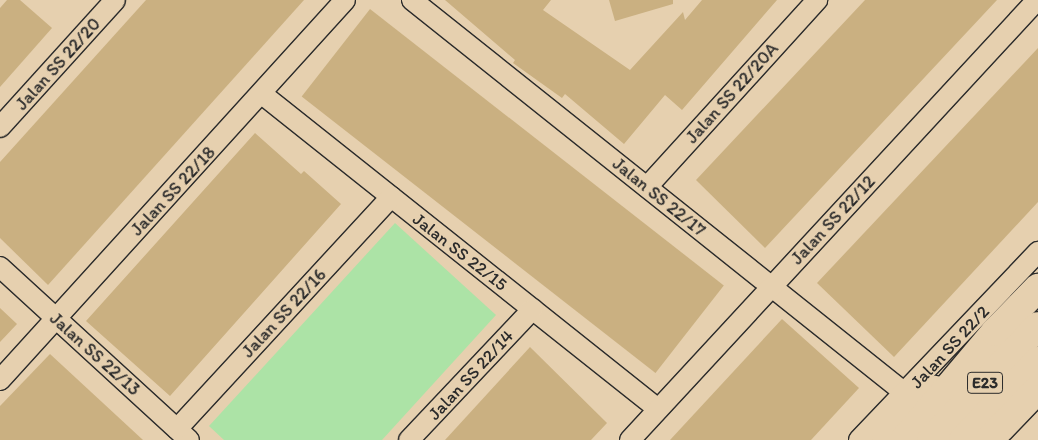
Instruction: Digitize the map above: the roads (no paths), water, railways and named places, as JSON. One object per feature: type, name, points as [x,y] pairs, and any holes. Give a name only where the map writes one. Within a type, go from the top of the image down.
[{"type":"highway","points":[[904,440],[994,332],[1038,288]]},
{"type":"highway","name":"E23","points":[[931,440],[1038,326]]},
{"type":"highway","name":"E23","points":[[963,440],[1038,361]]},
{"type":"highway","points":[[990,440],[1038,389]]},
{"type":"street","name":"Jalan SS 22/20","points":[[0,127],[115,0]]},
{"type":"street","name":"Jalan SS 22/18","points":[[0,380],[262,94],[345,0]]},
{"type":"street","name":"Jalan SS 22/17","points":[[412,0],[906,394]]},
{"type":"street","name":"Jalan SS 22/20A","points":[[647,187],[817,0]]},
{"type":"street","name":"Jalan SS 22/12","points":[[630,440],[1037,0]]},
{"type":"street","name":"Jalan SS 22/15","points":[[262,94],[658,409]]},
{"type":"street","name":"Jalan SS 22/16","points":[[183,434],[391,197]]},
{"type":"street","name":"Jalan SS 22/2","points":[[859,440],[906,394],[1038,252]]},
{"type":"street","name":"Jalan SS 22/13","points":[[0,268],[183,434]]},
{"type":"street","name":"Jalan SS 22/14","points":[[409,440],[533,310]]},
{"type":"street","points":[[882,440],[923,397],[994,332]]}]
